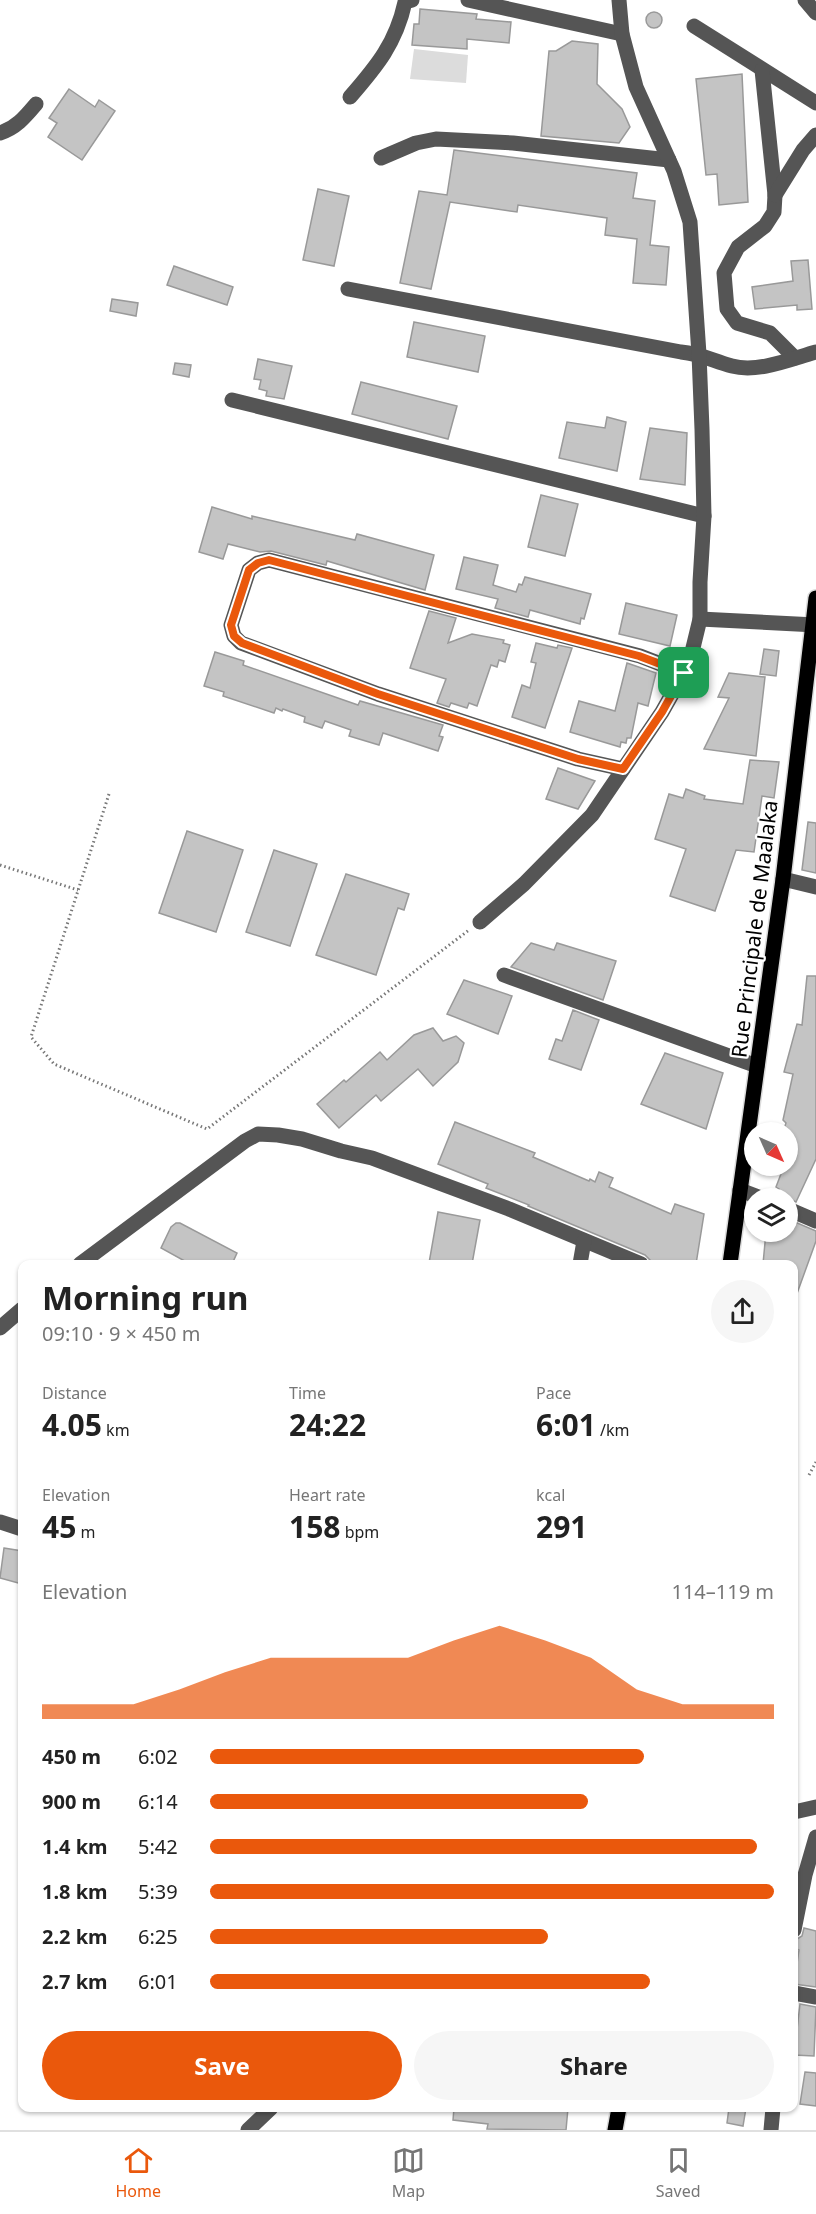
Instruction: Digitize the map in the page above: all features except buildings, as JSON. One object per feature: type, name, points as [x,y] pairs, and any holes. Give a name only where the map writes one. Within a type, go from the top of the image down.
[{"type":"main road","name":"Rue Principale de Maalaka","points":[[731,1260],[783,879],[816,598]]},
{"type":"main road","points":[[615,2130],[618,2112]]},
{"type":"street","points":[[350,97],[378,63],[400,25],[405,2],[412,0]]},
{"type":"street","points":[[468,0],[622,34]]},
{"type":"street","points":[[480,921],[524,884],[592,815],[662,712],[684,673],[700,619],[704,516],[699,354],[690,222],[669,160],[636,87],[622,34],[619,0]]},
{"type":"street","points":[[804,0],[816,13]]},
{"type":"street","points":[[694,26],[816,103]]},
{"type":"street","points":[[762,70],[775,195],[774,212],[765,226],[738,247],[724,273],[727,309],[737,323],[770,333],[795,358]]},
{"type":"street","points":[[0,133],[13,128],[36,104]]},
{"type":"street","points":[[775,195],[803,150],[816,135]]},
{"type":"street","points":[[381,158],[416,143],[436,139],[513,143],[669,160]]},
{"type":"street","points":[[348,289],[407,302],[699,354],[734,367],[756,367],[816,352]]},
{"type":"street","points":[[232,400],[704,516]]},
{"type":"street","points":[[623,769],[578,759],[401,701],[242,643],[234,636],[231,625],[249,570],[258,563],[269,560],[639,656],[684,673]]},
{"type":"street","points":[[700,619],[814,625]]},
{"type":"street","points":[[783,879],[816,887]]},
{"type":"street","points":[[504,975],[757,1066]]},
{"type":"street","points":[[85,1260],[245,1141],[265,1133],[302,1139],[372,1158],[509,1209],[631,1260]]},
{"type":"street","points":[[740,1190],[744,1192]]},
{"type":"street","points":[[798,1213],[816,1221]]},
{"type":"street","points":[[581,1260],[584,1241]]},
{"type":"street","points":[[0,1328],[18,1312]]},
{"type":"street","points":[[0,1522],[18,1527]]},
{"type":"street","points":[[798,1811],[816,1807]]},
{"type":"street","points":[[798,1910],[816,1837]]},
{"type":"street","points":[[798,1994],[816,1997]]},
{"type":"street","points":[[248,2130],[267,2112]]},
{"type":"street","points":[[771,2130],[773,2112]]},
{"type":"path","points":[[109,794],[31,1037],[54,1065],[207,1129],[480,921]]},
{"type":"path","points":[[0,865],[78,890]]},
{"type":"path","points":[[809,1474],[816,1462]]},
{"type":"shaded area","points":[[414,49],[468,55],[466,83],[410,79]]},
{"type":"route","points":[[269,560],[639,656],[684,673],[662,712],[623,769],[578,759],[378,694],[248,646],[234,636],[231,625],[249,570],[258,563],[269,560]]}]
